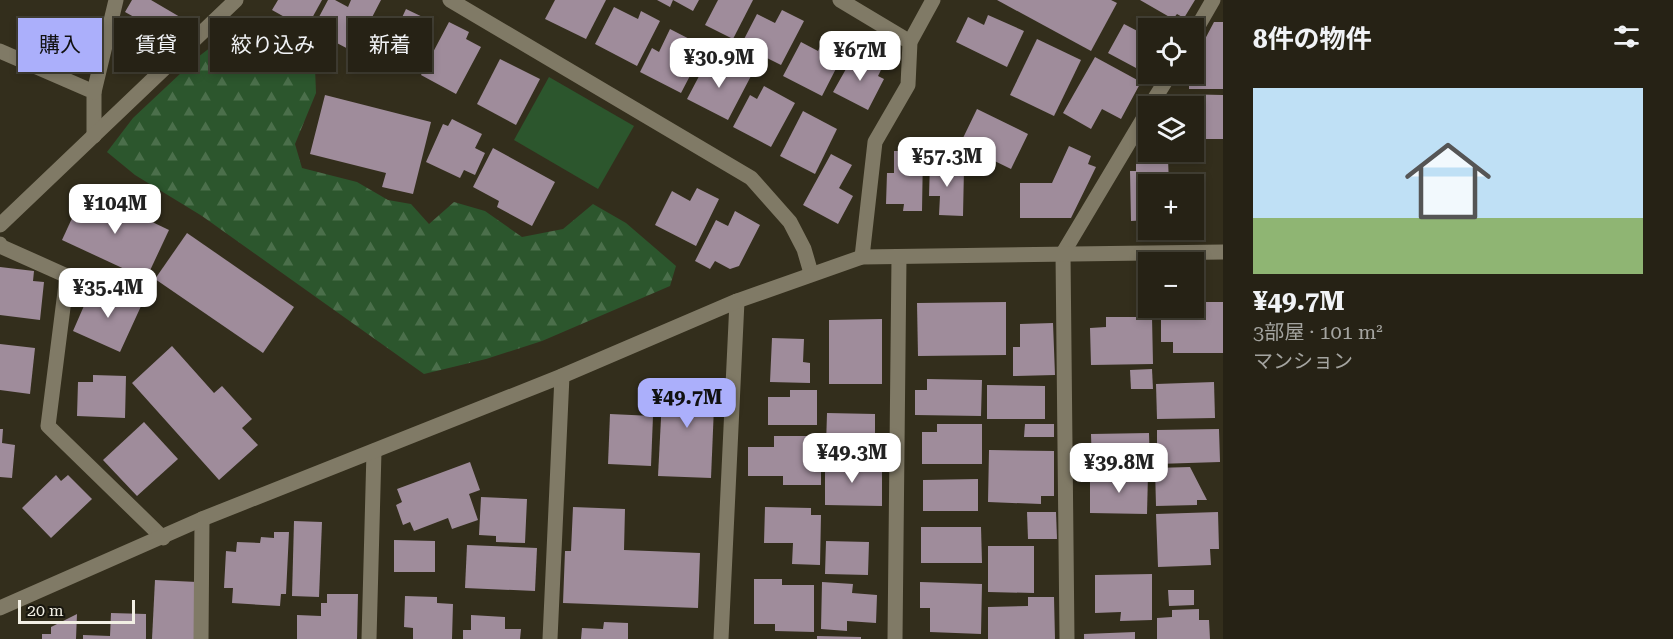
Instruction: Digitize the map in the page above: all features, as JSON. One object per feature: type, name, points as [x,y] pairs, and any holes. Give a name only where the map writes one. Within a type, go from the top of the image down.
[{"type":"street","points":[[94,136],[94,92],[116,0]]},
{"type":"street","points":[[0,225],[236,0]]},
{"type":"street","points":[[450,0],[751,178],[790,222],[804,249],[811,273]]},
{"type":"street","points":[[840,0],[910,42]]},
{"type":"street","points":[[862,257],[875,142],[908,85],[910,42],[933,0]]},
{"type":"street","points":[[1203,18],[1213,0]]},
{"type":"street","points":[[0,51],[94,92]]},
{"type":"street","points":[[1067,639],[1063,253],[1138,128]]},
{"type":"street","points":[[0,244],[0,246],[67,276],[48,426],[163,538]]},
{"type":"street","points":[[0,609],[202,519],[562,376],[737,301],[811,273],[862,257],[1223,252]]},
{"type":"street","points":[[895,639],[898,257]]},
{"type":"street","points":[[721,639],[737,301]]},
{"type":"street","points":[[550,639],[562,376]]},
{"type":"street","points":[[369,639],[374,451]]},
{"type":"street","points":[[201,639],[202,519]]},
{"type":"green space","points":[[210,48],[210,72],[315,72],[316,93],[295,144],[302,168],[357,182],[388,200],[411,204],[429,224],[454,202],[485,211],[522,237],[563,229],[593,204],[626,223],[676,266],[670,286],[542,341],[486,359],[424,374],[202,216],[135,175],[107,152],[133,118],[182,72],[198,72],[198,57]]},
{"type":"green space","points":[[549,77],[634,126],[598,189],[514,140]]},
{"type":"building","points":[[132,0],[151,0],[180,17],[133,18],[125,12]]},
{"type":"building","points":[[278,0],[322,0],[312,18],[286,18],[272,10]]},
{"type":"building","points":[[328,0],[335,0],[348,7],[351,0],[381,0],[372,18],[348,18],[348,49],[336,43],[336,18],[318,18]]},
{"type":"building","points":[[555,0],[606,0],[586,39],[545,19]]},
{"type":"building","points":[[657,0],[673,0],[670,7]]},
{"type":"building","points":[[673,0],[699,0],[693,11]]},
{"type":"building","points":[[718,0],[753,0],[733,39],[705,25]]},
{"type":"building","points":[[997,0],[1111,0],[1117,3],[1091,51]]},
{"type":"building","points":[[1140,0],[1195,0],[1184,18],[1177,14],[1171,18]]},
{"type":"building","points":[[614,7],[638,19],[641,11],[660,21],[637,66],[595,44]]},
{"type":"building","points":[[406,9],[425,18],[402,18]]},
{"type":"building","points":[[782,10],[804,21],[781,65],[741,45],[757,14],[775,23]]},
{"type":"building","points":[[988,15],[1024,31],[1007,67],[956,42],[968,17],[984,25]]},
{"type":"building","points":[[449,22],[469,32],[466,39],[481,47],[456,94],[421,75],[423,72],[432,72],[432,54]]},
{"type":"building","points":[[1214,22],[1223,22],[1223,89],[1189,89],[1189,84],[1204,84],[1204,41]]},
{"type":"building","points":[[1124,24],[1138,31],[1138,69],[1108,53]]},
{"type":"building","points":[[670,29],[705,47],[681,93],[640,72],[652,48],[659,52]]},
{"type":"building","points":[[1037,39],[1081,60],[1054,116],[1010,95]]},
{"type":"building","points":[[823,40],[845,51],[822,96],[783,76],[801,42],[818,51]]},
{"type":"building","points":[[855,53],[882,68],[878,76],[884,79],[868,110],[833,92]]},
{"type":"building","points":[[1095,57],[1138,80],[1140,84],[1121,119],[1102,109],[1091,129],[1063,113]]},
{"type":"building","points":[[500,59],[540,79],[516,125],[477,104]]},
{"type":"building","points":[[707,61],[731,73],[735,67],[751,76],[728,120],[687,99]]},
{"type":"building","points":[[764,86],[795,103],[771,147],[733,127],[750,95],[757,99]]},
{"type":"building","points":[[1178,94],[1223,95],[1223,139],[1204,139],[1204,96],[1178,96]]},
{"type":"building","points":[[325,95],[431,122],[413,194],[382,187],[386,173],[310,154]]},
{"type":"building","points":[[977,109],[1028,134],[1011,169],[972,150],[975,144],[963,138]]},
{"type":"building","points":[[803,111],[837,129],[815,174],[780,156]]},
{"type":"building","points":[[452,119],[482,134],[475,148],[485,153],[475,175],[464,170],[460,178],[426,162],[443,124],[448,126]]},
{"type":"building","points":[[1069,146],[1091,156],[1088,164],[1096,167],[1071,218],[1020,218],[1020,183],[1052,183]]},
{"type":"building","points":[[493,148],[555,182],[532,226],[497,207],[499,201],[473,187]]},
{"type":"building","points":[[894,151],[923,151],[922,211],[903,211],[904,204],[886,204],[887,173],[894,173]]},
{"type":"building","points":[[831,154],[852,165],[839,188],[853,196],[838,224],[803,205]]},
{"type":"building","points":[[1136,160],[1138,162],[1168,162],[1169,174],[1138,174],[1138,221],[1131,221],[1130,171],[1136,171]]},
{"type":"building","points":[[930,161],[947,161],[947,167],[964,168],[963,216],[939,215],[940,196],[929,196]]},
{"type":"building","points":[[697,188],[719,199],[696,246],[655,225],[672,191],[690,201]]},
{"type":"building","points":[[85,190],[169,230],[146,279],[62,240]]},
{"type":"building","points":[[735,211],[760,225],[739,266],[730,269],[715,261],[710,269],[695,261],[716,220],[728,226]]},
{"type":"building","points":[[187,233],[294,307],[263,353],[155,279]]},
{"type":"building","points":[[0,267],[34,271],[33,281],[44,282],[40,320],[0,315]]},
{"type":"building","points":[[108,289],[142,304],[120,352],[73,331],[90,292],[103,299]]},
{"type":"building","points":[[1006,302],[1006,355],[918,356],[917,303]]},
{"type":"building","points":[[1204,302],[1223,302],[1223,353],[1173,353],[1173,342],[1161,342],[1161,318],[1204,318]]},
{"type":"building","points":[[1106,317],[1152,318],[1153,364],[1091,365],[1090,328],[1106,327]]},
{"type":"building","points":[[882,319],[882,384],[829,384],[829,320]]},
{"type":"building","points":[[1053,323],[1055,375],[1013,376],[1013,347],[1020,347],[1020,324]]},
{"type":"building","points":[[772,338],[804,339],[803,362],[810,363],[810,383],[770,382]]},
{"type":"building","points":[[0,344],[35,348],[30,394],[0,390]]},
{"type":"building","points":[[172,346],[214,393],[222,386],[252,419],[242,428],[258,445],[219,480],[132,383]]},
{"type":"building","points":[[1152,369],[1153,389],[1131,389],[1130,370]]},
{"type":"building","points":[[93,375],[126,376],[125,418],[77,416],[78,382],[93,382]]},
{"type":"building","points":[[927,379],[982,380],[981,416],[915,415],[915,390],[927,390]]},
{"type":"building","points":[[663,380],[715,383],[711,478],[658,476]]},
{"type":"building","points":[[1214,382],[1215,418],[1157,419],[1156,384]]},
{"type":"building","points":[[987,385],[1045,386],[1045,419],[987,419]]},
{"type":"building","points":[[790,390],[817,390],[817,425],[768,425],[768,397],[790,397]]},
{"type":"building","points":[[827,413],[875,414],[875,447],[826,446]]},
{"type":"building","points":[[610,414],[653,416],[651,466],[608,464]]},
{"type":"building","points":[[144,422],[178,459],[137,496],[103,460]]},
{"type":"building","points":[[937,424],[982,424],[982,464],[922,464],[922,432],[937,432]]},
{"type":"building","points":[[1025,424],[1054,424],[1054,437],[1024,437]]},
{"type":"building","points":[[0,429],[3,429],[2,443],[15,445],[12,478],[0,477]]},
{"type":"building","points":[[1219,429],[1220,462],[1157,464],[1157,430]]},
{"type":"building","points":[[1149,433],[1150,466],[1092,467],[1091,434]]},
{"type":"building","points":[[774,436],[821,436],[821,485],[783,485],[783,476],[748,476],[748,447],[774,447]]},
{"type":"building","points":[[989,450],[1054,451],[1054,496],[1041,496],[1041,504],[988,502]]},
{"type":"building","points":[[825,460],[867,460],[867,470],[882,470],[882,506],[825,505]]},
{"type":"building","points":[[470,462],[480,490],[469,494],[478,520],[452,529],[448,518],[414,531],[410,522],[403,525],[396,505],[402,502],[397,489]]},
{"type":"building","points":[[1190,467],[1207,500],[1197,500],[1197,505],[1156,506],[1155,468]]},
{"type":"building","points":[[1090,474],[1148,474],[1147,514],[1090,513]]},
{"type":"building","points":[[56,475],[61,481],[68,475],[92,499],[51,538],[22,508]]},
{"type":"building","points":[[978,479],[978,511],[923,511],[923,480]]},
{"type":"building","points":[[481,497],[527,499],[525,543],[496,542],[496,536],[479,535]]},
{"type":"building","points":[[573,507],[625,509],[624,550],[700,553],[698,608],[563,603],[565,551],[571,551]]},
{"type":"building","points":[[765,507],[811,508],[811,515],[821,515],[820,565],[792,564],[793,543],[764,543]]},
{"type":"building","points":[[1027,512],[1056,512],[1057,539],[1028,539]]},
{"type":"building","points":[[1218,512],[1219,549],[1210,549],[1211,565],[1158,567],[1156,514]]},
{"type":"building","points":[[294,521],[322,522],[319,597],[292,596]]},
{"type":"building","points":[[921,527],[981,527],[982,563],[921,563]]},
{"type":"building","points":[[274,532],[289,532],[286,594],[281,594],[280,606],[232,603],[233,588],[224,588],[226,551],[236,552],[237,542],[260,543],[261,537],[274,538]]},
{"type":"building","points":[[394,540],[435,541],[435,572],[394,572]]},
{"type":"building","points":[[826,541],[869,542],[868,575],[825,574]]},
{"type":"building","points":[[467,545],[537,548],[535,591],[465,588]]},
{"type":"building","points":[[988,546],[1034,546],[1034,593],[988,592]]},
{"type":"building","points":[[1152,574],[1152,620],[1120,621],[1121,612],[1095,613],[1095,575]]},
{"type":"building","points":[[754,579],[782,579],[782,585],[814,585],[814,632],[775,631],[775,624],[754,624]]},
{"type":"building","points":[[155,580],[197,582],[194,639],[152,639]]},
{"type":"building","points":[[822,582],[853,584],[852,593],[877,595],[876,623],[847,621],[847,631],[821,629]]},
{"type":"building","points":[[920,582],[982,584],[981,634],[930,632],[930,608],[920,608]]},
{"type":"building","points":[[1168,590],[1194,590],[1194,605],[1169,606]]},
{"type":"building","points":[[327,594],[358,594],[357,639],[297,639],[297,615],[321,616],[321,603],[327,603]]},
{"type":"building","points":[[405,596],[437,597],[437,603],[453,604],[452,639],[413,639],[413,628],[404,627]]},
{"type":"building","points":[[1028,597],[1054,597],[1055,639],[988,639],[988,607],[1028,606]]},
{"type":"building","points":[[1199,609],[1199,620],[1209,620],[1210,639],[1157,639],[1157,618],[1172,617],[1172,610]]},
{"type":"building","points":[[111,613],[146,614],[146,639],[83,639],[83,635],[110,636]]},
{"type":"building","points":[[77,614],[76,639],[42,639],[42,634],[51,634],[51,627]]},
{"type":"building","points":[[471,615],[505,617],[505,629],[521,629],[520,639],[463,639],[463,630],[471,630]]},
{"type":"building","points":[[604,622],[628,623],[628,639],[581,639],[582,628],[603,629]]},
{"type":"building","points":[[1135,632],[1135,639],[1084,639],[1084,634]]},
{"type":"building","points":[[817,636],[861,637],[861,639],[817,639]]}]
